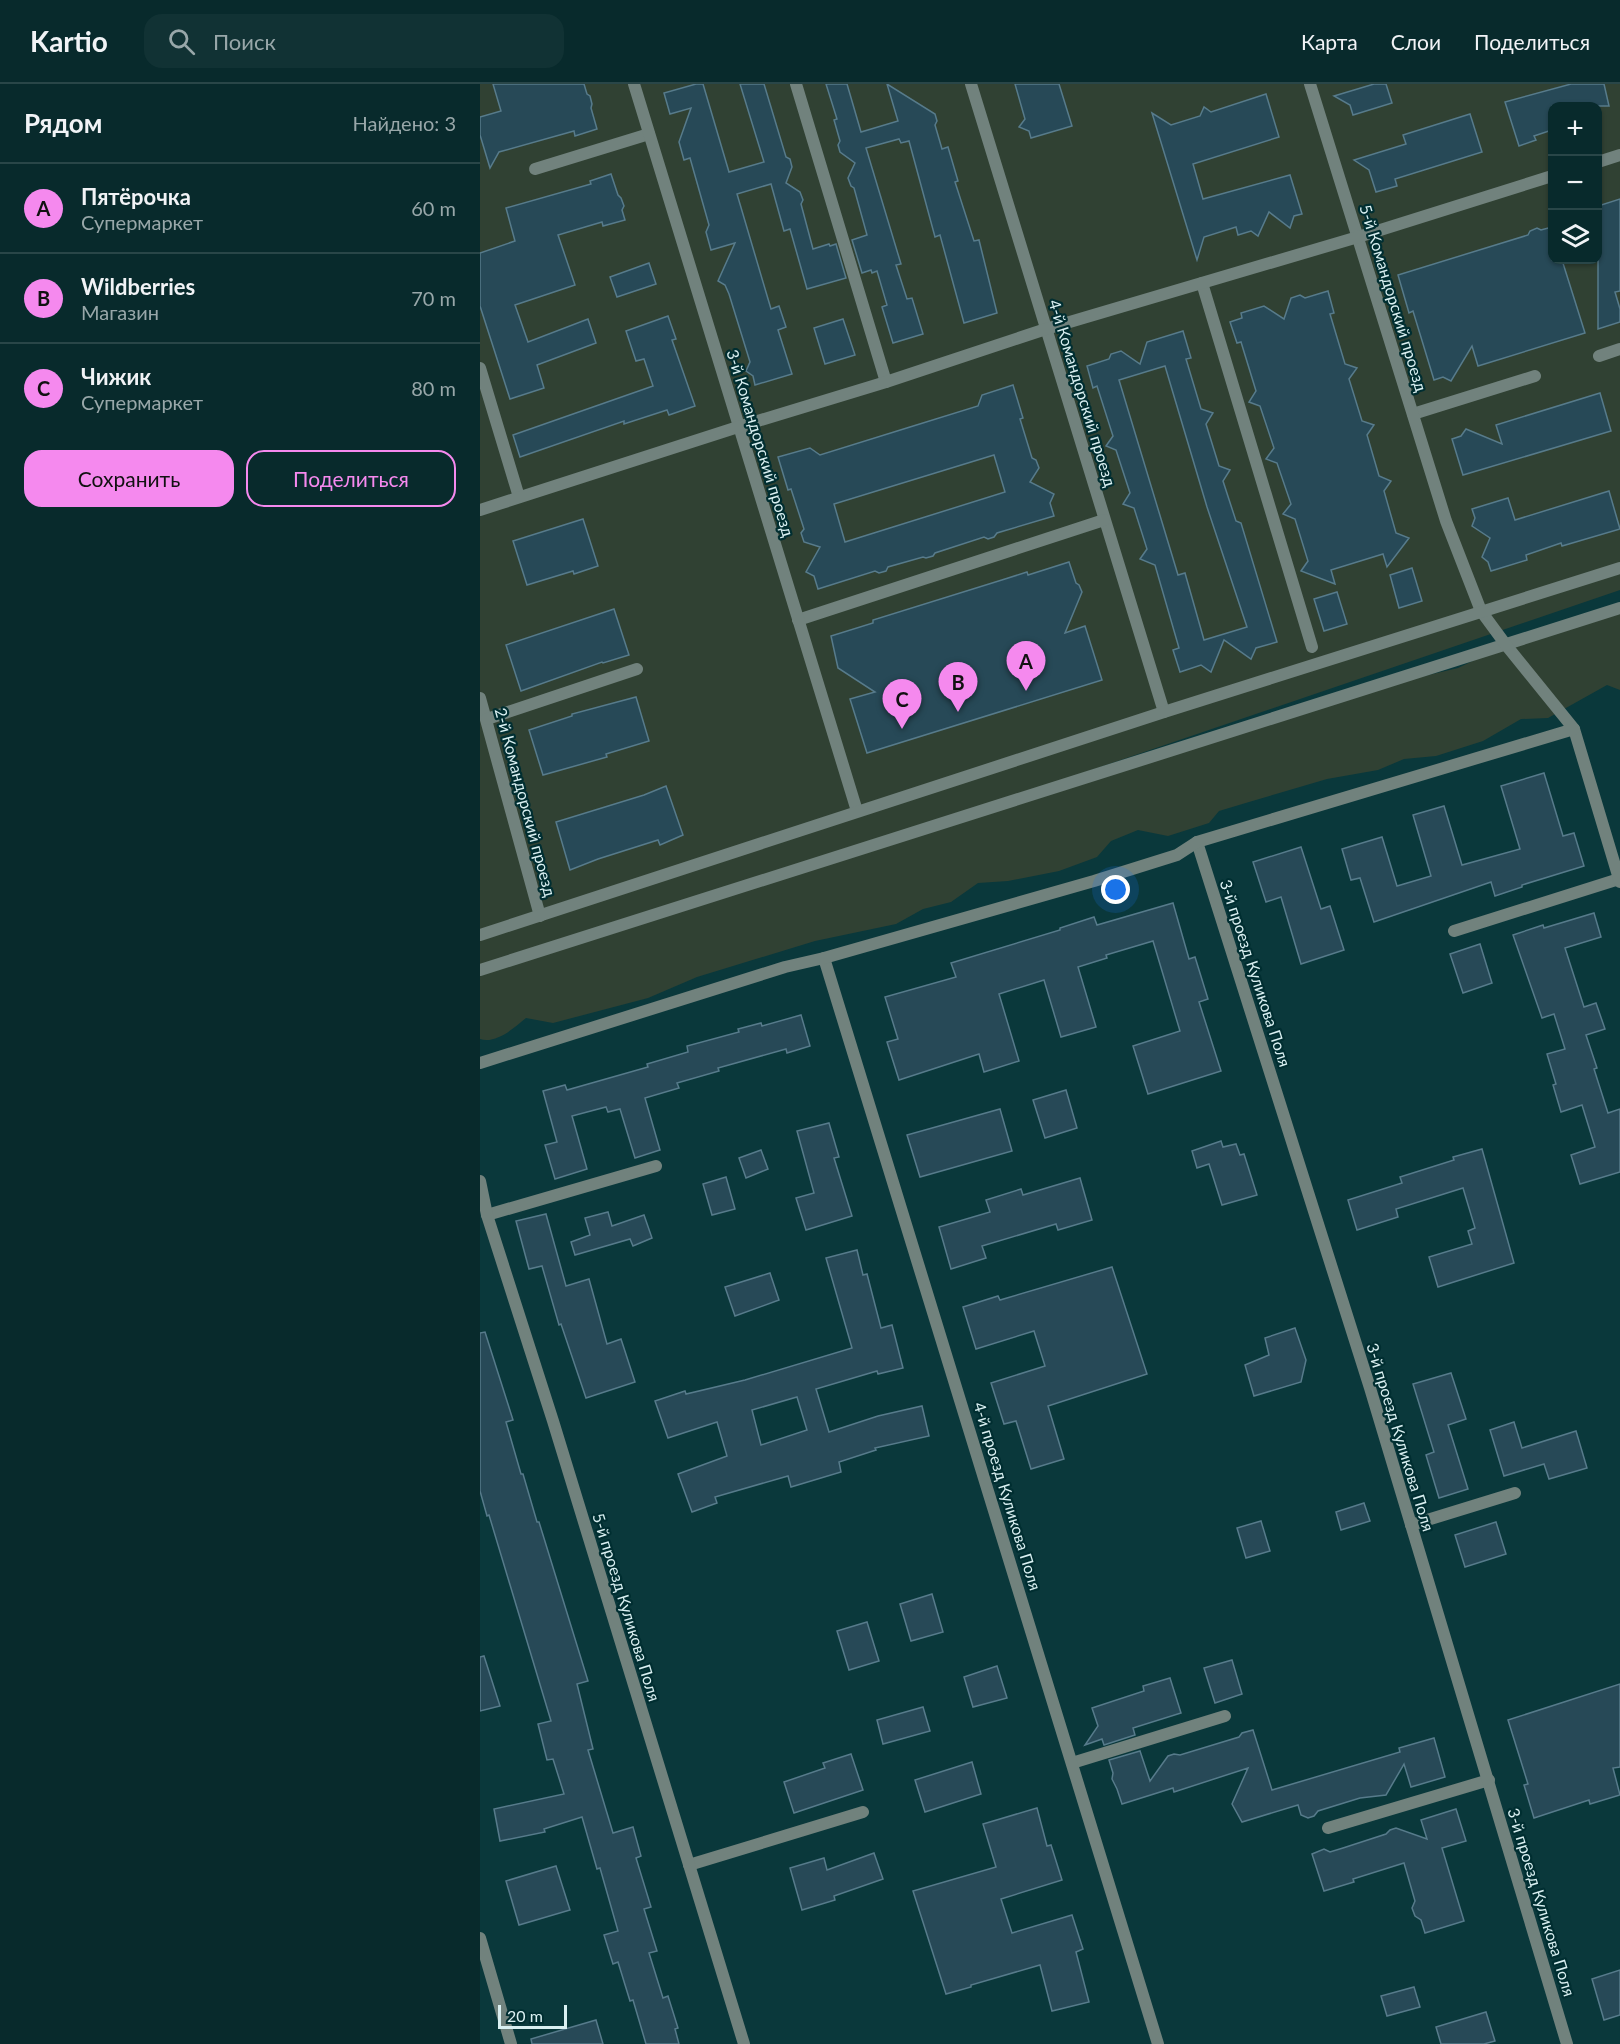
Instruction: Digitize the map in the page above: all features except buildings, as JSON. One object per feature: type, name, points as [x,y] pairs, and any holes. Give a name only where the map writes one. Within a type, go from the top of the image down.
[{"type":"street","name":"3-й Командорский проезд","points":[[634,84],[857,811]]},
{"type":"street","points":[[796,84],[886,382]]},
{"type":"street","name":"4-й Командорский проезд","points":[[971,84],[1164,712]]},
{"type":"street","name":"5-й Командорский проезд","points":[[1310,84],[1446,521],[1481,611],[1574,729]]},
{"type":"street","points":[[535,169],[650,134]]},
{"type":"street","points":[[1602,161],[1620,155]]},
{"type":"street","points":[[480,510],[1046,329],[1358,237],[1548,177]]},
{"type":"street","points":[[1202,283],[1312,647]]},
{"type":"street","points":[[1599,356],[1620,350]]},
{"type":"street","points":[[480,368],[519,497]]},
{"type":"street","points":[[1413,414],[1535,376]]},
{"type":"street","points":[[798,620],[1104,520]]},
{"type":"street","points":[[480,935],[1164,712],[1620,568]]},
{"type":"street","points":[[480,970],[1620,608]]},
{"type":"street","points":[[487,719],[637,669]]},
{"type":"street","name":"2-й Командорский проезд","points":[[480,698],[540,916]]},
{"type":"street","points":[[480,1063],[785,967],[1094,881],[1177,855],[1197,842],[1574,729],[1619,880],[1454,931]]},
{"type":"street","name":"3-й проезд Куликова Поля","points":[[1197,842],[1370,1388],[1567,2044]]},
{"type":"street","name":"4-й проезд Куликова Поля","points":[[824,958],[1158,2044]]},
{"type":"street","points":[[487,1215],[656,1166]]},
{"type":"street","name":"5-й проезд Куликова Поля","points":[[480,1181],[487,1215],[744,2044]]},
{"type":"street","points":[[1411,1525],[1515,1493]]},
{"type":"street","points":[[1072,1763],[1226,1716]]},
{"type":"street","points":[[1328,1828],[1489,1780]]},
{"type":"street","points":[[689,1865],[863,1812]]},
{"type":"street","points":[[480,1938],[511,2044]]},
{"type":"green space","points":[[480,84],[1620,84],[1620,590],[924,827],[1298,706],[1458,668],[1506,645],[1620,609],[1620,690],[1607,685],[1548,718],[1521,719],[1483,741],[1436,756],[1404,759],[1378,770],[1327,779],[1219,811],[1209,823],[1168,836],[1138,830],[1111,841],[1097,857],[1059,871],[1008,881],[978,883],[951,902],[923,909],[896,924],[815,941],[697,977],[648,998],[553,1023],[526,1018],[498,1037],[480,1039]]},
{"type":"place","name":"Пятёрочка","points":[[1026,691]]},
{"type":"place","name":"Wildberries","points":[[958,712]]},
{"type":"place","name":"Чижик","points":[[902,729]]}]
